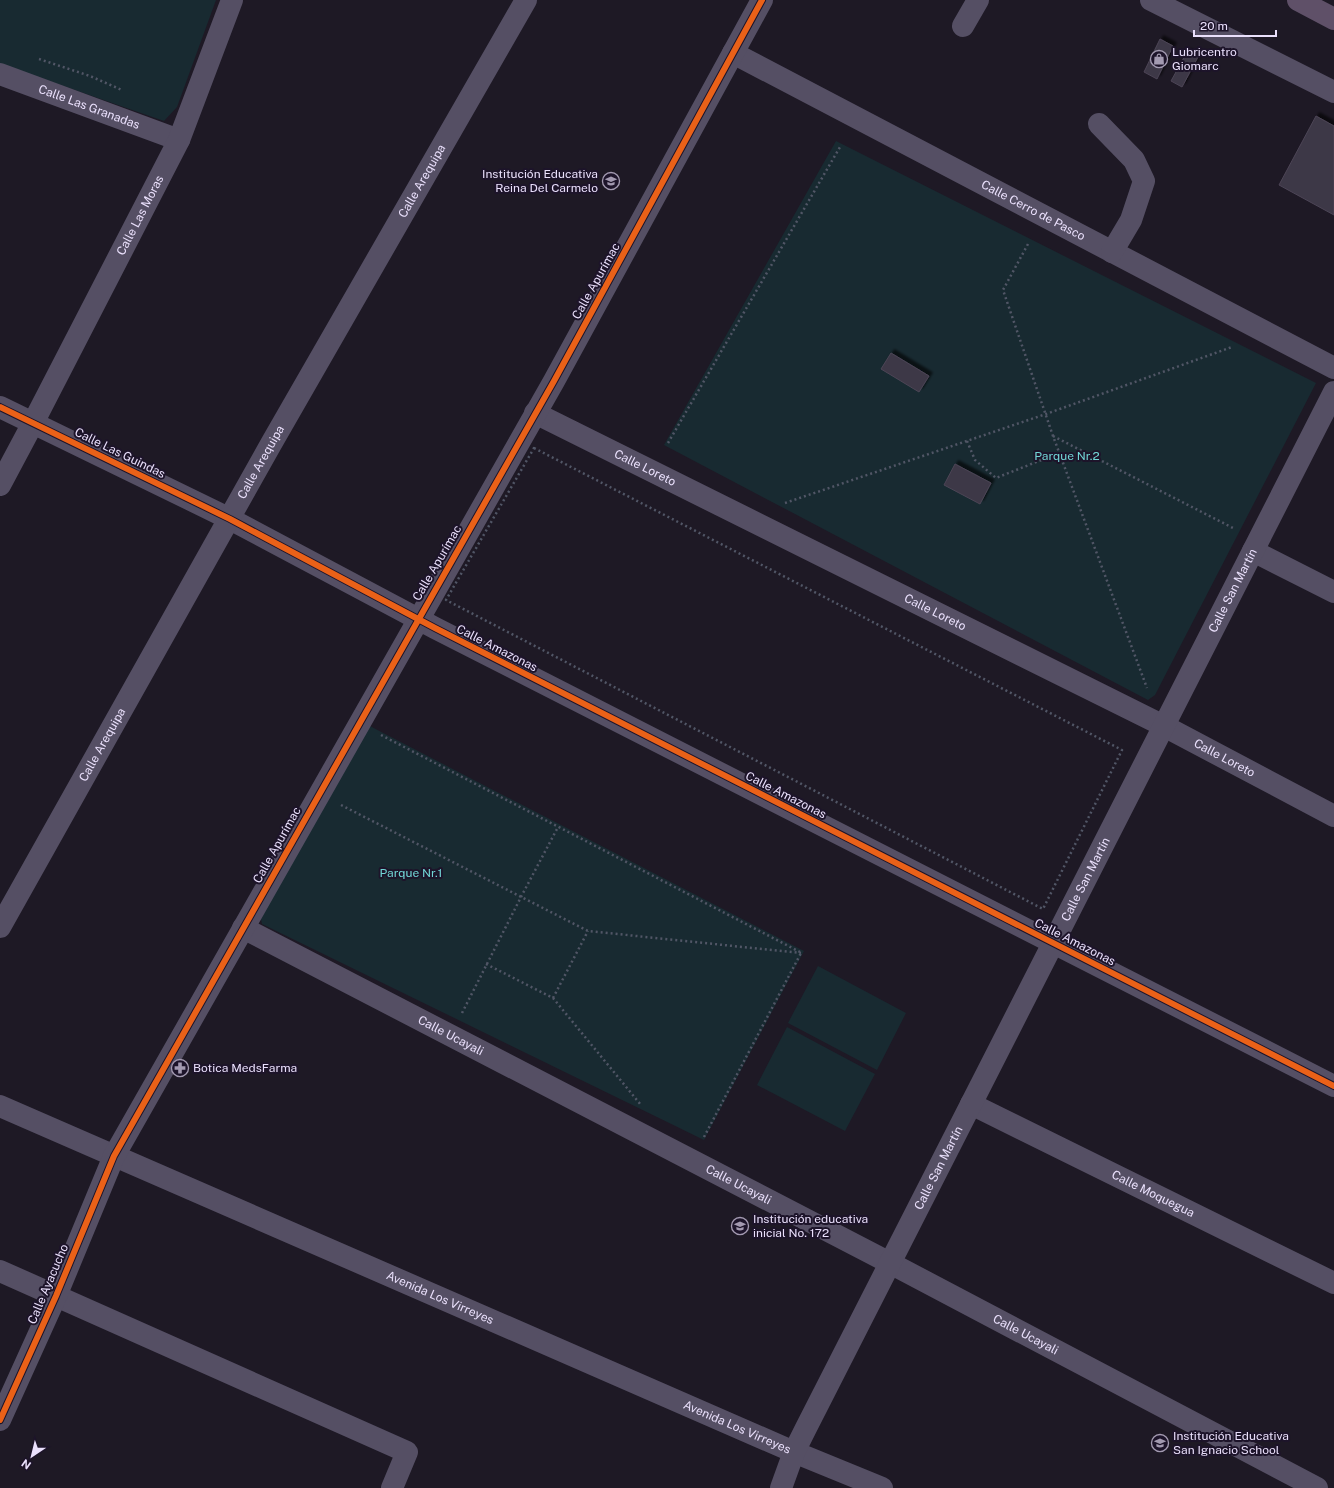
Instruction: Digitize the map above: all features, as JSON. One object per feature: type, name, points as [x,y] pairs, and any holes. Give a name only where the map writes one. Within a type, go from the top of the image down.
[{"type":"main road","points":[[1298,0],[1334,19]]},
{"type":"street","name":"Calle Las Moras","points":[[0,485],[34,423],[179,140],[232,0]]},
{"type":"street","name":"Calle Arequipa","points":[[0,927],[271,444],[526,0]]},
{"type":"street","name":"Calle Apurímac","points":[[114,1156],[535,413],[762,0]]},
{"type":"street","points":[[963,26],[978,0]]},
{"type":"street","points":[[1151,0],[1334,92]]},
{"type":"street","name":"Calle Cerro de Pasco","points":[[733,53],[1334,368]]},
{"type":"street","name":"Calle Las Granadas","points":[[0,74],[179,140]]},
{"type":"street","points":[[1099,124],[1134,160],[1144,181],[1131,220],[1112,252]]},
{"type":"street","name":"Calle San Martín","points":[[781,1488],[794,1452],[1334,392]]},
{"type":"street","name":"Calle Las Guindas","points":[[0,407],[230,519]]},
{"type":"street","name":"Calle Loreto","points":[[535,413],[1164,726],[1334,816]]},
{"type":"street","name":"Calle Amazonas","points":[[230,519],[418,619],[1334,1086]]},
{"type":"street","points":[[1253,550],[1334,592]]},
{"type":"street","name":"Calle Ucayali","points":[[243,928],[890,1263],[1317,1488]]},
{"type":"street","name":"Calle Moquegua","points":[[971,1104],[1334,1283]]},
{"type":"street","name":"Avenida Los Virreyes","points":[[0,1106],[794,1452],[882,1488]]},
{"type":"street","name":"Calle Ayacucho","points":[[0,1420],[56,1296],[114,1156]]},
{"type":"street","points":[[0,1271],[407,1452],[392,1488]]},
{"type":"path","points":[[668,442],[840,147]]},
{"type":"path","points":[[1028,244],[1003,290],[1059,453],[1147,690]]},
{"type":"path","points":[[785,503],[1046,414],[1232,347]]},
{"type":"path","points":[[1053,436],[1234,528]]},
{"type":"path","points":[[967,441],[974,460],[996,478],[1059,453]]},
{"type":"path","points":[[534,448],[1122,750],[1043,909],[446,600],[534,448]]},
{"type":"path","points":[[379,734],[801,953]]},
{"type":"path","points":[[340,805],[588,931],[801,953]]},
{"type":"path","points":[[451,1037],[486,964],[558,827]]},
{"type":"path","points":[[553,998],[588,931]]},
{"type":"path","points":[[704,1137],[801,953]]},
{"type":"path","points":[[486,964],[553,998],[641,1105]]},
{"type":"green space","points":[[0,0],[216,0],[177,107],[164,121],[0,64]]},
{"type":"green space","name":"Parque Nr.2","points":[[836,141],[1316,383],[1155,695],[1148,700],[664,445]]},
{"type":"green space","name":"Parque Nr.1","points":[[364,723],[804,951],[704,1140],[262,924],[259,909]]},
{"type":"green space","points":[[818,966],[906,1013],[877,1070],[788,1023]]},
{"type":"green space","points":[[787,1027],[875,1074],[845,1131],[757,1085]]},
{"type":"building","name":"Lubricentro Giomarc","points":[[1160,39],[1173,46],[1157,79],[1144,72]]},
{"type":"building","points":[[1187,52],[1198,57],[1182,87],[1171,81]]},
{"type":"building","points":[[1316,116],[1334,126],[1334,215],[1279,185]]},
{"type":"building","points":[[891,353],[929,376],[919,392],[881,369]]},
{"type":"building","points":[[955,464],[991,483],[980,504],[944,485]]},
{"type":"cycle path","points":[[0,1420],[56,1296],[114,1156],[554,381],[762,0]]},
{"type":"cycle path","points":[[0,407],[230,519],[435,628],[1334,1086]]},
{"type":"place","name":"Lubricentro Giomarc","points":[[1159,59]]},
{"type":"place","name":"Institución Educativa Reina Del Carmelo","points":[[611,181]]},
{"type":"place","name":"Botica MedsFarma","points":[[180,1068]]},
{"type":"place","name":"Institución educativa inicial No. 172","points":[[740,1226]]},
{"type":"place","name":"Institución Educativa San Ignacio School","points":[[1160,1443]]}]
